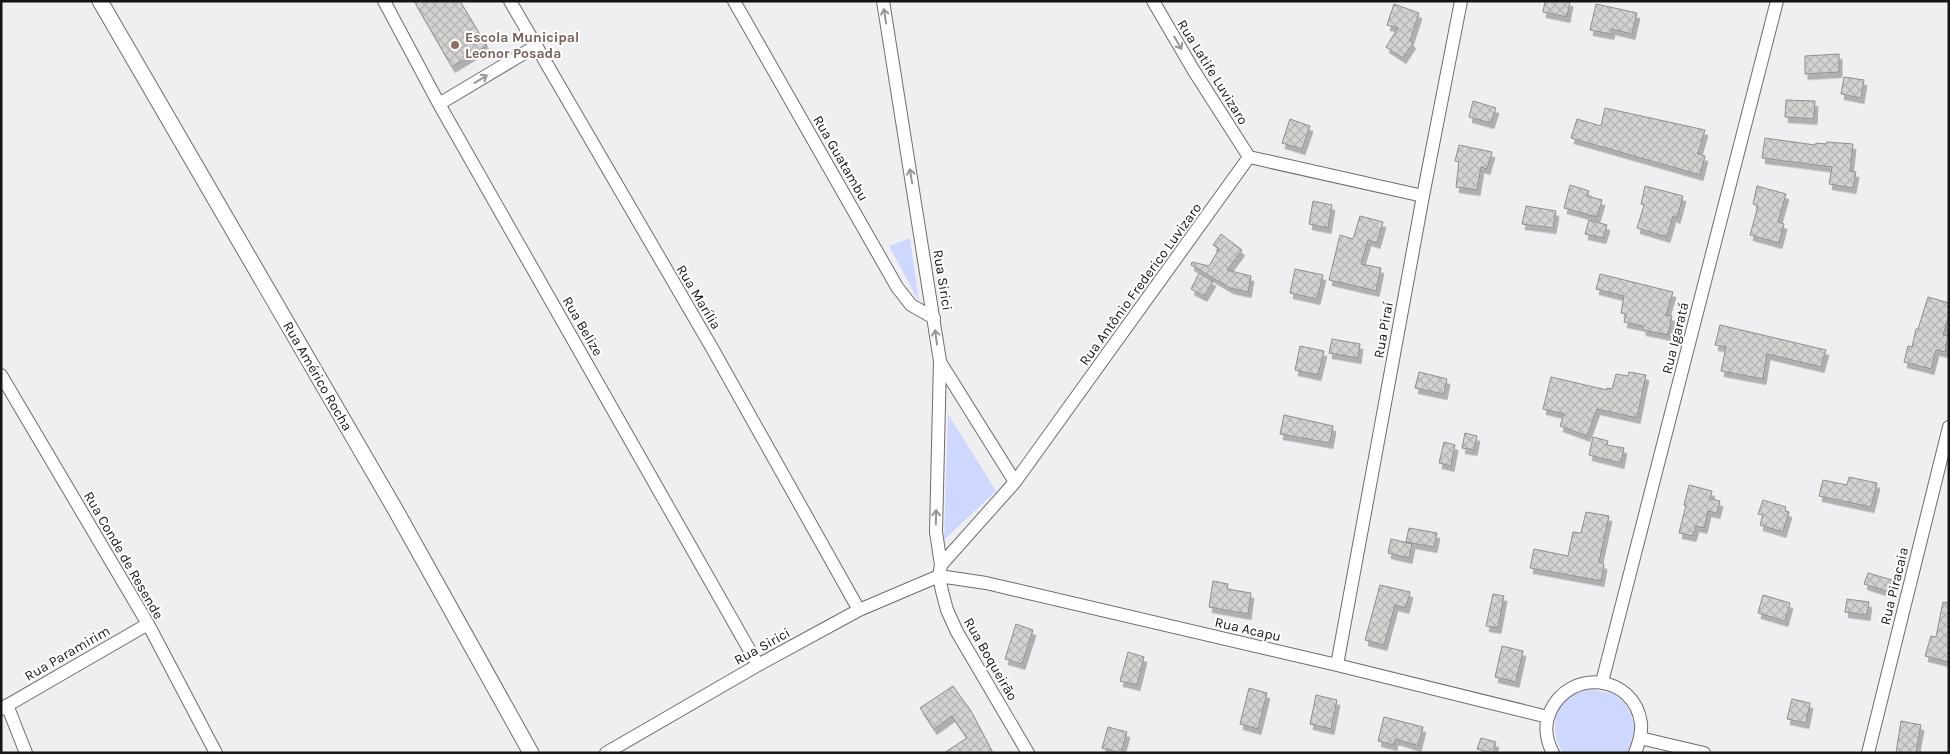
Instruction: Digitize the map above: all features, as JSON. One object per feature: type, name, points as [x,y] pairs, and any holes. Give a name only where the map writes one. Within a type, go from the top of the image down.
[{"type":"street","name":"Rua Américo Rocha","points":[[100,1],[395,509],[531,753]]},
{"type":"street","name":"Rua Belize","points":[[384,1],[440,104],[758,665]]},
{"type":"street","name":"Rua Marília","points":[[510,1],[712,348],[858,610]]},
{"type":"street","name":"Rua Guatambu","points":[[734,1],[897,287],[911,306],[934,318]]},
{"type":"street","name":"Rua Sirici","points":[[606,753],[758,665],[858,610],[940,571],[936,532],[940,361],[883,1]]},
{"type":"street","name":"Rua Latife Luvizaro","points":[[1153,1],[1194,71],[1249,157]]},
{"type":"street","name":"Rua Piraí","points":[[1337,665],[1423,196],[1461,1]]},
{"type":"street","name":"Rua Igaratá","points":[[1602,682],[1777,1]]},
{"type":"street","points":[[440,104],[536,46]]},
{"type":"street","points":[[1249,157],[1423,196]]},
{"type":"street","name":"Rua Antônio Frederico Luvizaro","points":[[940,571],[1015,482],[1249,157]]},
{"type":"street","points":[[940,361],[1015,482]]},
{"type":"street","name":"Rua Conde de Resende","points":[[1,375],[148,624],[216,753]]},
{"type":"street","name":"Rua Piracaia","points":[[1868,753],[1949,427]]},
{"type":"street","name":"Rua Acapu","points":[[940,571],[1548,717]]},
{"type":"street","name":"Rua Boqueirão","points":[[940,571],[947,610],[1028,753]]},
{"type":"street","name":"Rua Paramirim","points":[[4,707],[148,624]]},
{"type":"street","points":[[1553,753],[1549,746],[1546,731],[1548,717],[1554,704],[1563,693],[1574,686],[1588,682],[1602,682],[1616,687],[1628,696],[1637,708],[1641,723],[1640,738],[1635,753]]},
{"type":"street","points":[[4,707],[26,753]]},
{"type":"street","points":[[1640,738],[1704,753]]},
{"type":"shaded area","points":[[910,238],[919,302],[889,246]]},
{"type":"shaded area","points":[[948,414],[996,491],[944,540]]},
{"type":"shaded area","points":[[1589,689],[1614,694],[1624,702],[1631,714],[1635,729],[1628,753],[1563,753],[1556,737],[1555,720],[1557,712],[1567,699],[1576,693]]},
{"type":"building","points":[[414,1],[460,1],[487,46],[452,67]]},
{"type":"building","points":[[1545,1],[1570,1],[1567,17],[1543,12]]},
{"type":"building","points":[[1394,4],[1419,13],[1410,41],[1413,43],[1403,58],[1386,47],[1398,28],[1387,25]]},
{"type":"building","points":[[1596,4],[1637,13],[1632,34],[1612,29],[1611,34],[1590,30]]},
{"type":"building","points":[[1839,54],[1839,72],[1805,74],[1805,56]]},
{"type":"building","points":[[1844,77],[1864,80],[1861,98],[1841,94]]},
{"type":"building","points":[[1786,100],[1815,101],[1814,119],[1785,117]]},
{"type":"building","points":[[1473,101],[1496,108],[1491,123],[1469,117]]},
{"type":"building","points":[[1605,108],[1705,130],[1698,154],[1705,156],[1700,175],[1571,138],[1577,119],[1601,126]]},
{"type":"building","points":[[1290,119],[1310,126],[1302,149],[1282,143]]},
{"type":"building","points":[[1765,138],[1815,145],[1816,143],[1826,144],[1827,142],[1853,144],[1850,171],[1856,172],[1853,188],[1829,184],[1832,167],[1762,158]]},
{"type":"building","points":[[1459,145],[1492,152],[1487,169],[1481,167],[1477,190],[1456,187],[1459,162],[1455,161]]},
{"type":"building","points":[[1570,185],[1589,191],[1587,196],[1602,200],[1597,217],[1564,208]]},
{"type":"building","points":[[1645,186],[1683,196],[1677,218],[1673,216],[1667,237],[1637,228],[1644,205],[1641,204]]},
{"type":"building","points":[[1757,186],[1786,194],[1778,222],[1784,224],[1779,243],[1750,235],[1758,206],[1753,204]]},
{"type":"building","points":[[1313,201],[1332,205],[1328,228],[1309,224]]},
{"type":"building","points":[[1526,206],[1556,211],[1553,228],[1522,224]]},
{"type":"building","points":[[1360,216],[1383,222],[1377,243],[1368,240],[1361,264],[1381,268],[1376,291],[1329,280],[1340,235],[1353,239]]},
{"type":"building","points":[[1589,220],[1607,225],[1603,238],[1585,234]]},
{"type":"building","points":[[1221,234],[1242,250],[1227,270],[1251,276],[1248,292],[1230,288],[1191,265],[1192,262],[1209,266],[1219,249],[1213,245]]},
{"type":"building","points":[[1295,269],[1323,275],[1317,299],[1290,293]]},
{"type":"building","points":[[1199,273],[1213,281],[1204,296],[1191,289]]},
{"type":"building","points":[[1600,274],[1673,292],[1666,315],[1672,316],[1668,335],[1643,330],[1643,326],[1624,322],[1626,314],[1621,313],[1624,296],[1596,289]]},
{"type":"building","points":[[1928,297],[1949,303],[1949,315],[1943,335],[1948,336],[1945,352],[1936,350],[1931,369],[1904,362],[1908,346],[1912,347],[1916,329],[1918,329]]},
{"type":"building","points":[[1720,325],[1826,350],[1821,367],[1767,354],[1763,379],[1721,371],[1726,347],[1715,345]]},
{"type":"building","points":[[1332,339],[1360,344],[1358,358],[1329,353]]},
{"type":"building","points":[[1300,346],[1324,351],[1318,375],[1295,370]]},
{"type":"building","points":[[1419,372],[1447,379],[1444,394],[1415,388]]},
{"type":"building","points":[[1629,372],[1646,375],[1637,418],[1597,409],[1587,436],[1560,426],[1564,414],[1543,409],[1551,377],[1607,390],[1607,388],[1612,389],[1616,374],[1628,376]]},
{"type":"building","points":[[1284,415],[1333,426],[1330,443],[1280,434]]},
{"type":"building","points":[[1465,433],[1477,436],[1474,450],[1462,448]]},
{"type":"building","points":[[1593,437],[1608,441],[1607,445],[1624,448],[1621,463],[1589,455]]},
{"type":"building","points":[[1444,442],[1455,445],[1451,466],[1439,463]]},
{"type":"building","points":[[1849,477],[1877,483],[1871,507],[1819,496],[1823,480],[1847,485]]},
{"type":"building","points":[[1689,485],[1712,491],[1710,499],[1720,501],[1717,513],[1708,511],[1704,528],[1696,526],[1693,536],[1679,533]]},
{"type":"building","points":[[1763,500],[1786,507],[1785,511],[1789,512],[1783,532],[1760,525],[1763,515],[1758,514]]},
{"type":"building","points":[[1586,512],[1609,516],[1599,562],[1604,564],[1601,581],[1530,568],[1534,549],[1568,556],[1573,532],[1581,533]]},
{"type":"building","points":[[1409,528],[1437,533],[1434,547],[1406,542]]},
{"type":"building","points":[[1391,539],[1412,544],[1409,558],[1388,553]]},
{"type":"building","points":[[1868,573],[1892,580],[1889,592],[1864,584]]},
{"type":"building","points":[[1213,581],[1228,584],[1227,589],[1251,593],[1248,614],[1209,607]]},
{"type":"building","points":[[1380,585],[1410,592],[1406,608],[1395,605],[1384,645],[1365,640]]},
{"type":"building","points":[[1493,594],[1504,596],[1498,628],[1486,626]]},
{"type":"building","points":[[1763,595],[1790,603],[1785,621],[1758,613]]},
{"type":"building","points":[[1847,599],[1869,602],[1867,615],[1845,612]]},
{"type":"building","points":[[1943,602],[1949,603],[1949,662],[1925,656],[1931,636],[1936,637]]},
{"type":"building","points":[[1016,624],[1033,630],[1022,664],[1005,659]]},
{"type":"building","points":[[1502,646],[1523,651],[1516,682],[1495,677]]},
{"type":"building","points":[[1128,652],[1144,657],[1137,685],[1120,681]]},
{"type":"building","points":[[953,686],[971,711],[993,753],[944,753],[967,738],[952,716],[934,729],[920,708]]},
{"type":"building","points":[[1249,688],[1267,693],[1258,729],[1240,724]]},
{"type":"building","points":[[1316,695],[1337,700],[1331,729],[1310,724]]},
{"type":"building","points":[[1792,699],[1810,703],[1806,723],[1787,719]]},
{"type":"building","points":[[1384,717],[1423,727],[1418,746],[1395,739],[1394,745],[1378,741]]},
{"type":"building","points":[[1901,721],[1921,725],[1916,753],[1896,753]]},
{"type":"building","points":[[1108,727],[1127,732],[1121,753],[1102,748]]},
{"type":"building","points":[[1481,738],[1496,742],[1493,753],[1477,749]]},
{"type":"place","name":"Escola Municipal Leonor Posada","points":[[455,45]]}]
